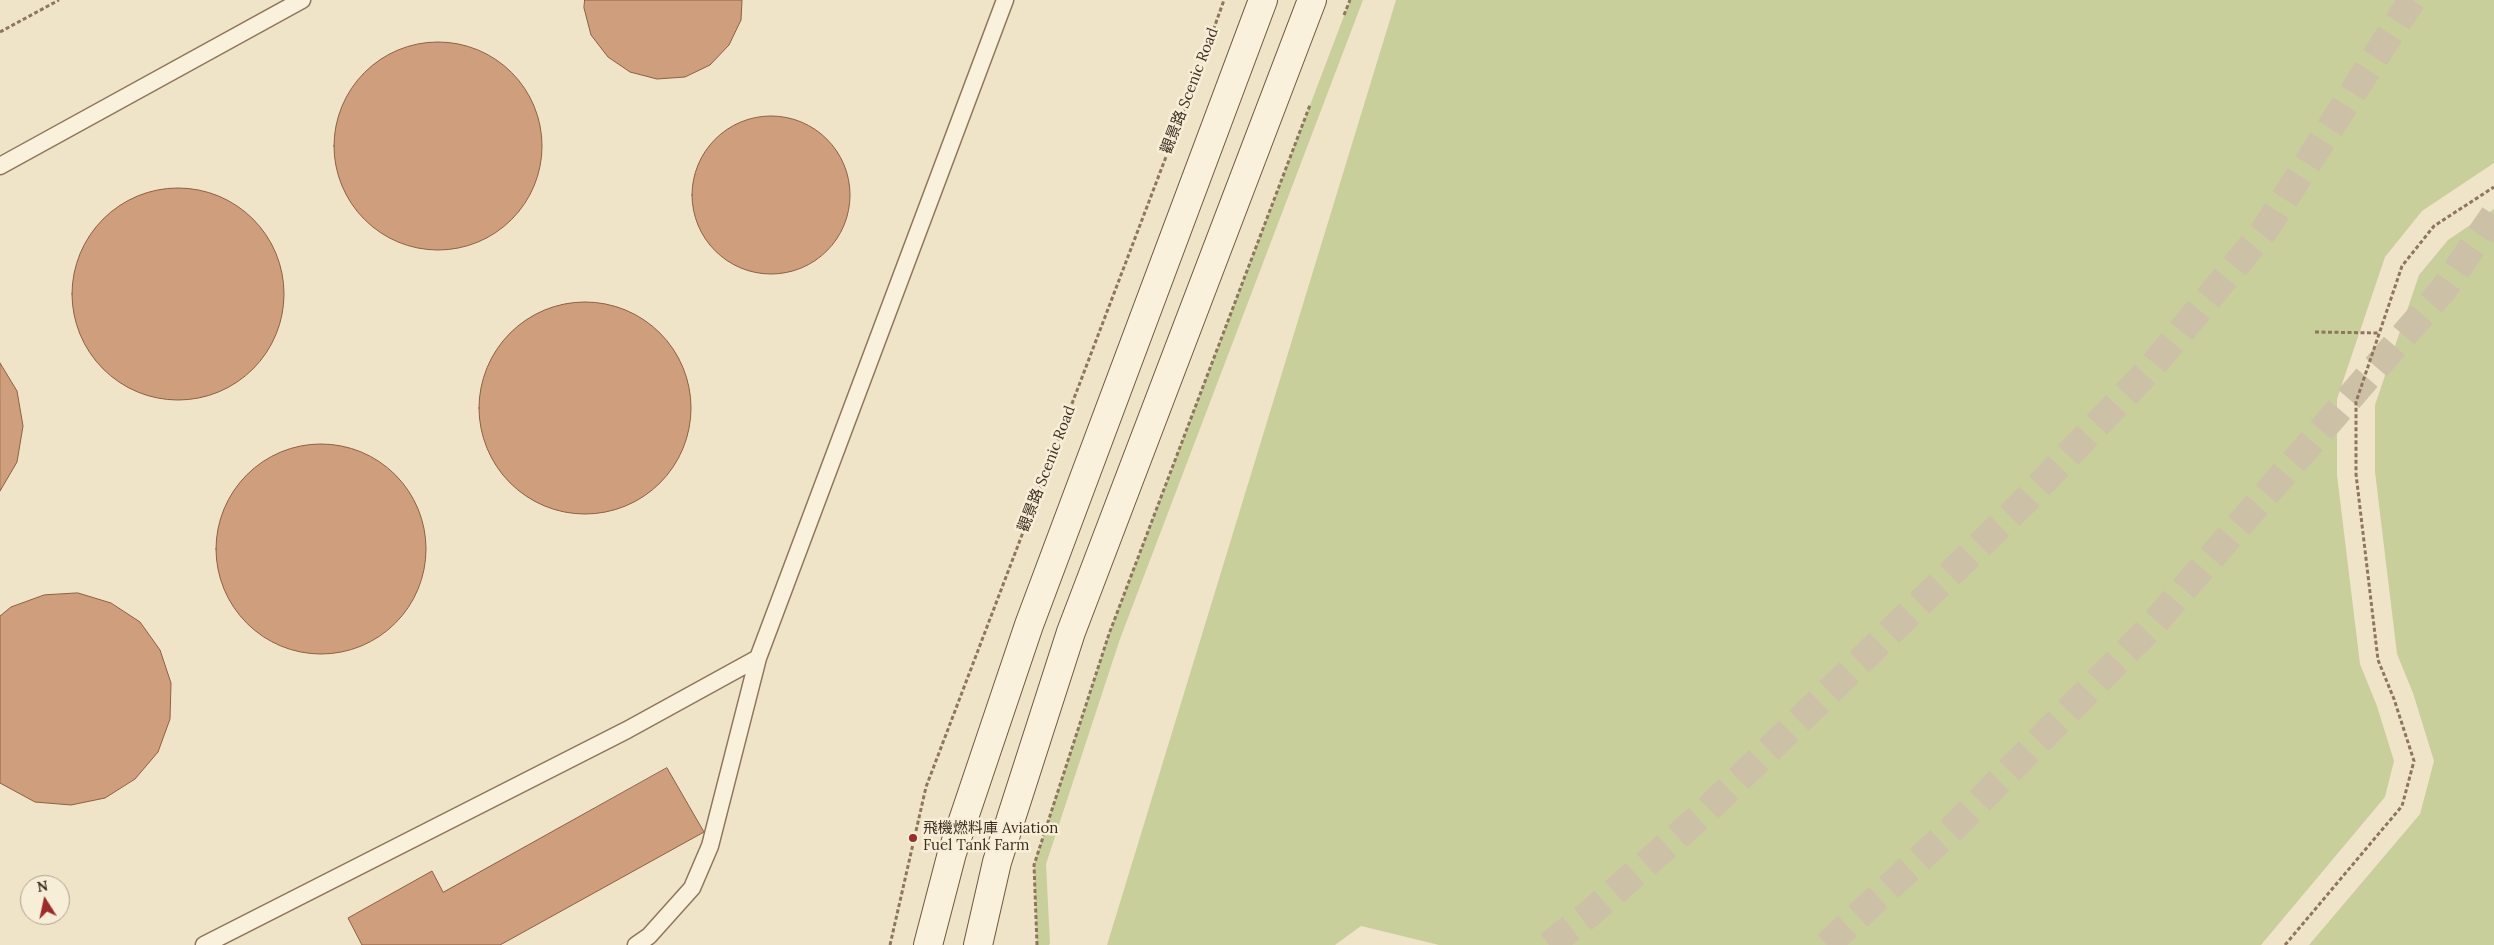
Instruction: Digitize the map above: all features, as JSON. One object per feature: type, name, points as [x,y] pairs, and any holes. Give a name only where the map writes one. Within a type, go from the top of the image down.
[{"type":"main road","points":[[928,945],[952,853],[1029,624],[1263,0]]},
{"type":"main road","points":[[978,945],[997,862],[1071,632],[1312,0]]},
{"type":"lane","points":[[0,166],[302,0]]},
{"type":"lane","points":[[636,945],[649,936],[692,888],[710,846],[758,658],[1005,0]]},
{"type":"lane","points":[[204,945],[627,730],[758,658]]},
{"type":"path","points":[[0,32],[59,0]]},
{"type":"path","name":"觀景路 Scenic Road","points":[[1208,46],[1224,0]]},
{"type":"path","points":[[1343,19],[1350,0]]},
{"type":"path","name":"觀景路 Scenic Road","points":[[890,945],[926,787],[1197,74]]},
{"type":"path","points":[[1038,945],[1034,865],[1043,837],[1109,634],[1311,103]]},
{"type":"path","points":[[2286,945],[2402,806],[2414,761],[2394,699],[2378,660],[2356,474],[2356,402],[2402,266],[2434,226],[2494,187]]},
{"type":"path","points":[[2315,332],[2379,333]]},
{"type":"green space","points":[[1350,0],[1363,0],[1120,639],[1046,864],[1050,943],[1049,945],[1037,945],[1034,865],[1109,634]]},
{"type":"green space","points":[[1396,0],[2494,0],[2494,163],[2422,211],[2385,257],[2337,399],[2337,475],[2360,664],[2377,706],[2394,761],[2385,797],[2261,945],[1439,945],[1361,926],[1335,945],[1107,945]]},
{"type":"green space","points":[[2494,209],[2494,945],[2309,945],[2420,814],[2434,761],[2413,693],[2397,654],[2375,472],[2375,405],[2419,275],[2448,240]]},
{"type":"building","points":[[585,0],[742,0],[741,20],[729,45],[710,65],[685,77],[657,79],[630,72],[608,57],[591,35],[584,8]]},
{"type":"building","points":[[438,42],[458,44],[478,50],[504,66],[518,80],[534,106],[540,126],[542,146],[540,166],[534,186],[518,212],[504,226],[478,242],[458,248],[438,250],[418,248],[398,242],[372,226],[358,212],[342,186],[336,166],[334,146],[336,126],[342,106],[358,80],[372,66],[398,50],[418,44]]},
{"type":"building","points":[[771,116],[801,122],[827,139],[844,165],[850,195],[844,225],[827,251],[801,268],[771,274],[741,268],[715,251],[698,225],[692,195],[698,165],[715,139],[741,122]]},
{"type":"building","points":[[178,188],[199,190],[218,196],[237,206],[253,219],[266,235],[276,254],[282,273],[284,294],[282,315],[276,334],[266,353],[253,369],[237,382],[218,392],[199,398],[178,400],[157,398],[138,392],[119,382],[103,369],[90,353],[80,334],[74,315],[72,294],[74,273],[80,254],[90,235],[103,219],[119,206],[138,196],[157,190]]},
{"type":"building","points":[[585,302],[606,304],[626,310],[644,320],[660,333],[673,349],[683,367],[689,387],[691,408],[689,429],[683,449],[673,467],[660,483],[644,496],[626,506],[606,512],[585,514],[564,512],[544,506],[526,496],[510,483],[497,467],[487,449],[481,429],[479,408],[481,387],[487,367],[497,349],[510,333],[526,320],[544,310],[564,304]]},
{"type":"building","points":[[0,363],[17,391],[23,426],[17,462],[0,491]]},
{"type":"building","points":[[321,444],[341,446],[361,452],[379,462],[395,475],[408,491],[418,509],[424,529],[426,549],[424,569],[418,589],[408,607],[395,623],[379,636],[361,646],[341,652],[321,654],[301,652],[281,646],[263,636],[247,623],[234,607],[224,589],[218,569],[216,549],[218,529],[224,509],[234,491],[247,475],[263,462],[281,452],[301,446]]},
{"type":"building","points":[[78,593],[111,603],[140,622],[160,650],[171,683],[170,719],[158,752],[135,779],[105,798],[71,805],[35,802],[0,783],[0,616],[11,607],[44,595]]},
{"type":"building","points":[[667,768],[704,832],[500,945],[362,945],[348,918],[432,871],[443,892]]},
{"type":"tunnel","points":[[1549,945],[1588,915],[1704,813],[2020,506],[2150,369],[2264,231],[2412,0]]},
{"type":"tunnel","points":[[1827,945],[1954,827],[2151,627],[2443,290],[2494,215]]},
{"type":"place","name":"飛機燃料庫 Aviation Fuel Tank Farm","points":[[913,838]]}]
